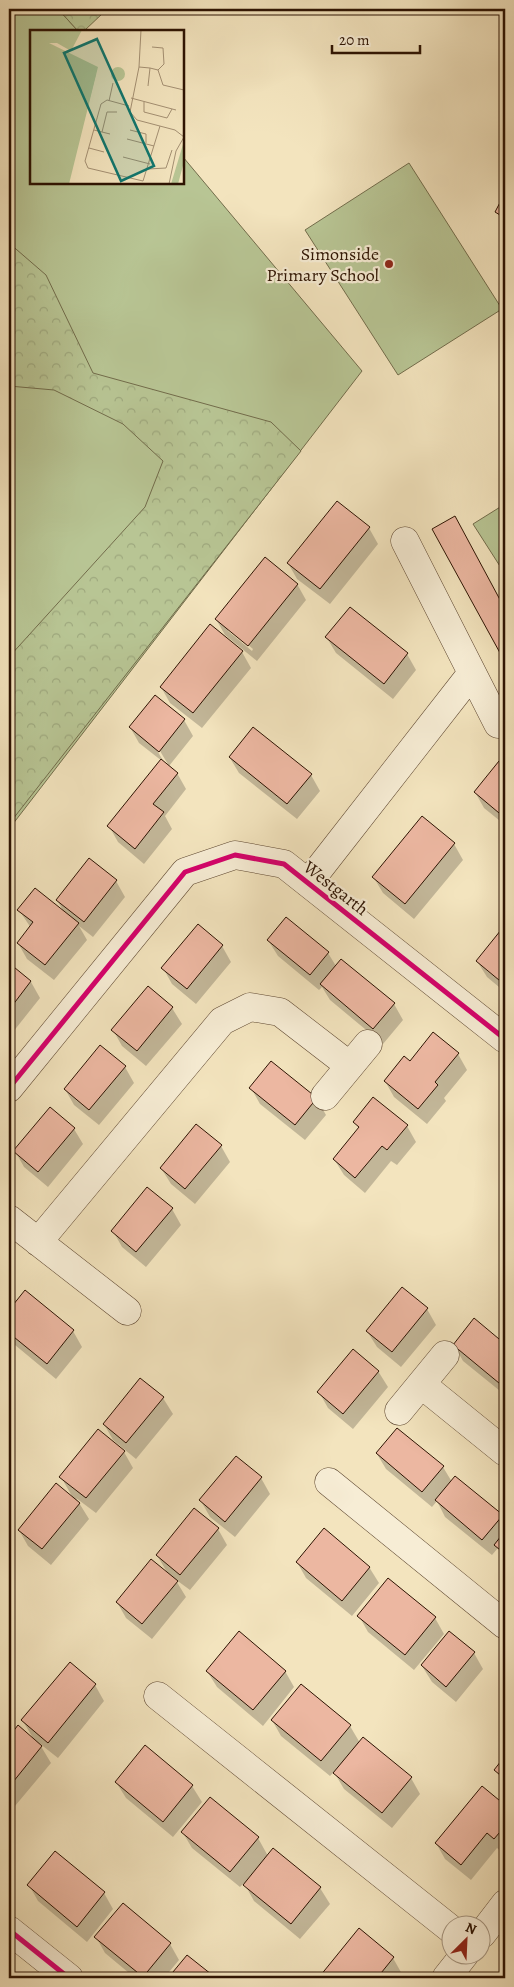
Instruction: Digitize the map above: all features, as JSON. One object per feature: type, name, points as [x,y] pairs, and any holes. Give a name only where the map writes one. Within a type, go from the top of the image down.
[{"type":"street","points":[[405,541],[498,724]]},
{"type":"street","points":[[308,883],[472,673]]},
{"type":"street","name":"Westgarth","points":[[9,1088],[185,872],[235,855],[284,864],[505,1039]]},
{"type":"street","points":[[38,1242],[222,1021],[250,1007],[280,1012],[350,1066]]},
{"type":"street","points":[[325,1096],[368,1044]]},
{"type":"street","points":[[9,1219],[127,1311]]},
{"type":"street","points":[[399,1411],[445,1355]]},
{"type":"street","points":[[421,1384],[505,1452]]},
{"type":"street","points":[[329,1482],[505,1626]]},
{"type":"street","points":[[158,1696],[442,1922]]},
{"type":"street","points":[[492,1921],[505,1904]]},
{"type":"street","points":[[9,1930],[69,1978]]},
{"type":"street","points":[[446,1978],[457,1964]]},
{"type":"green space","points":[[9,9],[58,9],[77,30],[30,30],[30,184],[184,184],[184,158],[362,371],[9,829]]},
{"type":"green space","points":[[58,9],[102,9],[103,13],[85,30],[77,30]]},
{"type":"green space","points":[[409,163],[502,309],[398,375],[305,230]]},
{"type":"green space","points":[[9,243],[46,275],[93,373],[271,422],[301,451],[9,824],[9,657],[145,507],[163,461],[123,424],[54,390],[9,386]]},
{"type":"green space","points":[[505,504],[505,574],[473,524]]},
{"type":"building","points":[[505,193],[505,218],[495,212]]},
{"type":"building","points":[[337,501],[370,527],[320,589],[287,563]]},
{"type":"building","points":[[455,516],[505,609],[505,662],[432,529]]},
{"type":"building","points":[[265,557],[298,584],[248,646],[215,619]]},
{"type":"building","points":[[350,607],[408,653],[384,684],[325,637]]},
{"type":"building","points":[[210,624],[243,651],[193,713],[160,687]]},
{"type":"building","points":[[155,695],[185,719],[159,752],[129,727]]},
{"type":"building","points":[[253,727],[312,774],[287,804],[229,757]]},
{"type":"building","points":[[161,759],[178,773],[153,804],[164,812],[135,849],[107,826]]},
{"type":"building","points":[[499,761],[505,766],[505,818],[474,792]]},
{"type":"building","points":[[422,816],[455,843],[405,904],[372,877]]},
{"type":"building","points":[[89,858],[117,880],[84,922],[56,900]]},
{"type":"building","points":[[35,888],[79,923],[45,965],[17,943],[33,922],[17,910]]},
{"type":"building","points":[[286,917],[329,952],[310,975],[267,940]]},
{"type":"building","points":[[198,924],[223,945],[187,989],[161,968]]},
{"type":"building","points":[[505,925],[505,985],[476,961]]},
{"type":"building","points":[[341,959],[395,1003],[373,1029],[320,984]]},
{"type":"building","points":[[9,963],[31,981],[9,1010]]},
{"type":"building","points":[[148,986],[173,1007],[137,1051],[111,1030]]},
{"type":"building","points":[[433,1032],[459,1053],[435,1082],[438,1085],[418,1109],[384,1081],[404,1056],[410,1061]]},
{"type":"building","points":[[100,1045],[126,1066],[89,1110],[64,1089]]},
{"type":"building","points":[[271,1061],[317,1098],[295,1125],[249,1088]]},
{"type":"building","points":[[373,1097],[408,1125],[387,1150],[382,1146],[355,1178],[333,1159],[359,1127],[353,1122]]},
{"type":"building","points":[[50,1107],[75,1128],[38,1172],[13,1151]]},
{"type":"building","points":[[196,1124],[222,1145],[185,1189],[160,1168]]},
{"type":"building","points":[[147,1187],[173,1208],[136,1252],[111,1231]]},
{"type":"building","points":[[402,1287],[428,1308],[392,1352],[366,1331]]},
{"type":"building","points":[[25,1290],[74,1330],[47,1364],[9,1333],[9,1310]]},
{"type":"building","points":[[474,1318],[505,1344],[505,1388],[453,1345]]},
{"type":"building","points":[[353,1349],[379,1371],[343,1414],[317,1392]]},
{"type":"building","points":[[140,1378],[164,1397],[126,1443],[103,1424]]},
{"type":"building","points":[[397,1428],[444,1466],[422,1492],[376,1453]]},
{"type":"building","points":[[98,1429],[125,1451],[86,1498],[59,1477]]},
{"type":"building","points":[[236,1456],[262,1477],[225,1522],[199,1500]]},
{"type":"building","points":[[455,1476],[503,1515],[482,1540],[435,1500]]},
{"type":"building","points":[[56,1483],[80,1503],[42,1549],[18,1530]]},
{"type":"building","points":[[194,1508],[219,1528],[180,1575],[156,1555]]},
{"type":"building","points":[[324,1528],[370,1567],[342,1601],[296,1562]]},
{"type":"building","points":[[505,1531],[505,1554],[494,1545]]},
{"type":"building","points":[[151,1559],[178,1581],[142,1624],[116,1602]]},
{"type":"building","points":[[388,1578],[436,1617],[405,1655],[357,1616]]},
{"type":"building","points":[[239,1631],[286,1671],[253,1710],[206,1671]]},
{"type":"building","points":[[449,1631],[475,1652],[446,1687],[421,1665]]},
{"type":"building","points":[[70,1662],[96,1684],[48,1743],[21,1720]]},
{"type":"building","points":[[301,1684],[351,1725],[321,1761],[271,1720]]},
{"type":"building","points":[[18,1725],[42,1746],[9,1787],[9,1737]]},
{"type":"building","points":[[363,1737],[412,1777],[382,1813],[333,1773]]},
{"type":"building","points":[[145,1745],[193,1785],[163,1822],[115,1782]]},
{"type":"building","points":[[505,1756],[505,1779],[494,1770]]},
{"type":"building","points":[[482,1786],[505,1805],[505,1826],[494,1839],[487,1833],[461,1865],[435,1843]]},
{"type":"building","points":[[210,1797],[259,1837],[230,1872],[181,1832]]},
{"type":"building","points":[[273,1848],[321,1887],[291,1924],[243,1885]]},
{"type":"building","points":[[55,1851],[105,1892],[77,1927],[27,1885]]},
{"type":"building","points":[[123,1903],[171,1943],[143,1977],[94,1937]]},
{"type":"building","points":[[359,1928],[394,1957],[377,1978],[323,1978],[320,1976]]},
{"type":"building","points":[[187,1955],[216,1978],[168,1978]]},
{"type":"cycle path","points":[[9,1088],[185,872],[235,855],[284,864],[505,1039]]},
{"type":"cycle path","points":[[9,1930],[69,1978]]},
{"type":"place","name":"Simonside Primary School","points":[[389,264]]}]
